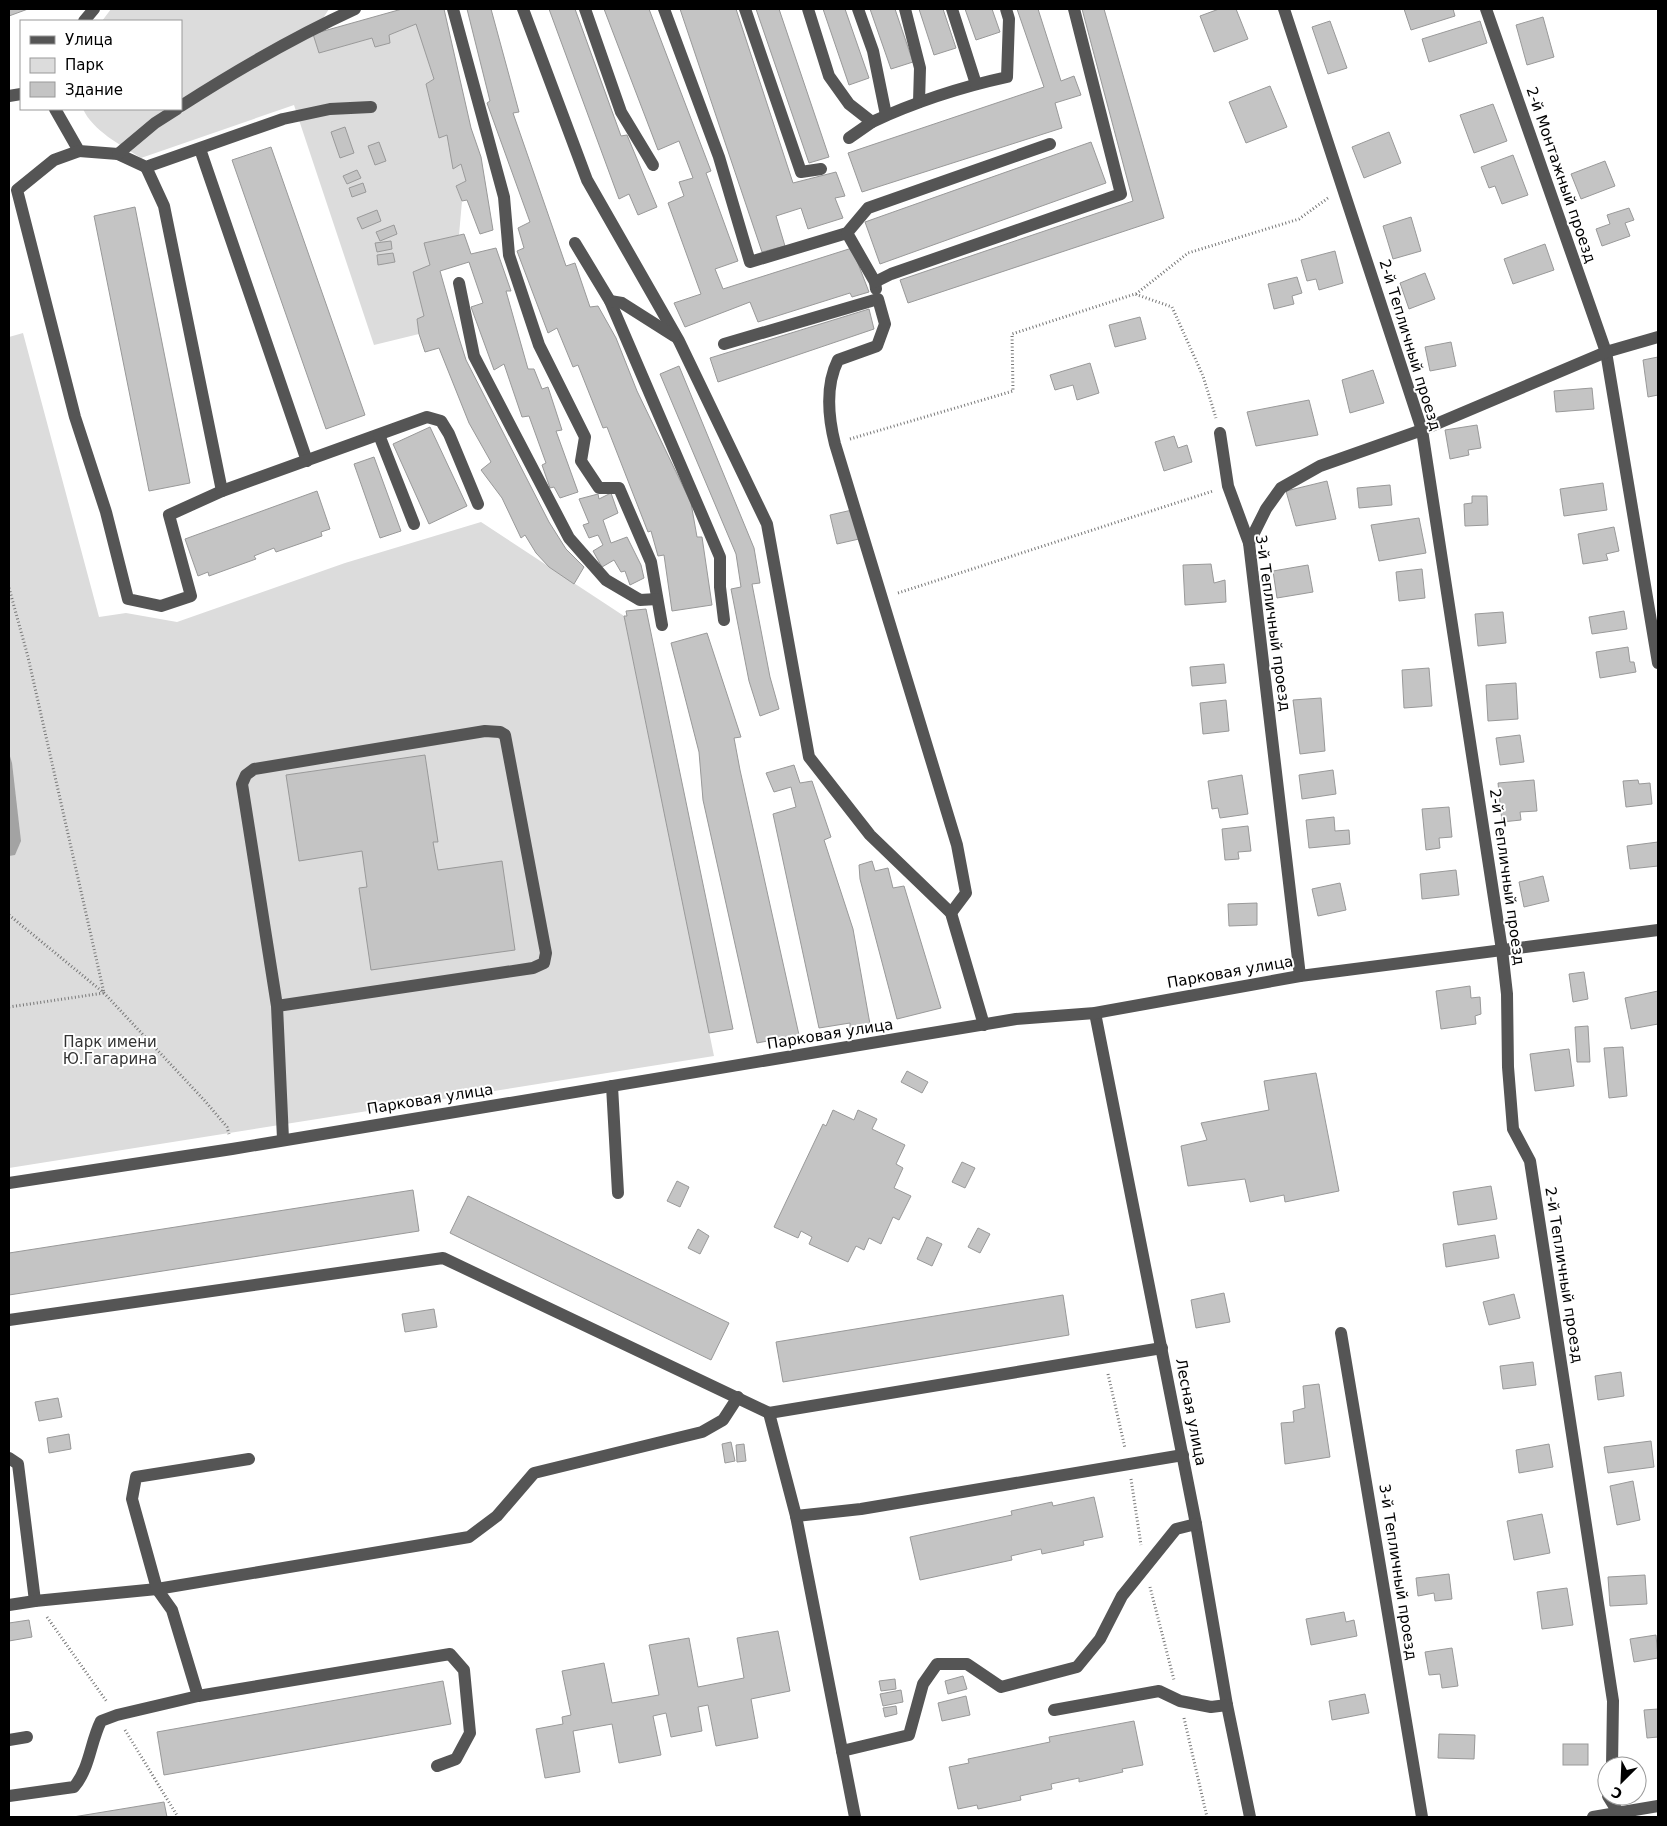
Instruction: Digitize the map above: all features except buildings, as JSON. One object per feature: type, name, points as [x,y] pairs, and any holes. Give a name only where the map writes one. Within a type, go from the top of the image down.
[{"type":"street","points":[[85,20],[94,9]]},
{"type":"street","points":[[182,105],[227,76],[302,33],[355,9]]},
{"type":"street","points":[[453,9],[504,197],[509,255],[539,345],[586,437],[581,461],[599,488],[620,488],[651,562],[662,626]]},
{"type":"street","points":[[523,9],[587,180],[677,337],[767,524],[809,757],[870,835],[951,913],[984,1026]]},
{"type":"street","points":[[586,9],[621,112],[653,165]]},
{"type":"street","points":[[664,9],[719,157],[750,262],[847,233],[868,208],[1050,144]]},
{"type":"street","points":[[745,9],[801,172],[821,169]]},
{"type":"street","points":[[808,9],[829,76],[849,104],[872,122]]},
{"type":"street","points":[[858,9],[872,51],[886,115]]},
{"type":"street","points":[[906,9],[920,68],[919,102]]},
{"type":"street","points":[[952,9],[976,84]]},
{"type":"street","points":[[849,138],[872,122],[919,102],[976,84],[1007,77],[1009,19],[1006,9]]},
{"type":"street","points":[[875,282],[891,274],[1121,194],[1074,9]]},
{"type":"street","name":"2-й Тепличный проезд","points":[[1284,9],[1422,430],[1502,950],[1507,994],[1508,1067],[1513,1129],[1530,1161],[1612,1701],[1612,1756]]},
{"type":"street","name":"2-й Монтажный проезд","points":[[1486,9],[1606,352],[1658,663]]},
{"type":"street","points":[[146,167],[200,150],[283,119],[330,109],[371,107]]},
{"type":"street","points":[[56,110],[79,151]]},
{"type":"street","points":[[118,154],[176,110]]},
{"type":"street","points":[[200,150],[307,461]]},
{"type":"street","points":[[222,491],[164,206],[146,167],[118,154],[79,151],[54,160],[16,190],[75,417],[106,512],[128,599],[161,606],[190,596],[169,516],[222,491],[427,417],[440,421],[449,434],[478,504]]},
{"type":"street","points":[[847,233],[875,282],[885,324],[876,346],[838,360],[831,373],[828,402],[835,444],[957,845],[966,893],[951,913]]},
{"type":"street","points":[[574,243],[610,301],[720,558],[724,620]]},
{"type":"street","points":[[459,284],[474,356],[569,538],[606,580],[640,600],[657,599]]},
{"type":"street","points":[[724,344],[878,298]]},
{"type":"street","points":[[610,301],[622,303],[677,337]]},
{"type":"street","points":[[1249,543],[1266,509],[1281,488],[1320,466],[1422,430],[1606,352],[1658,336]]},
{"type":"street","name":"3-й Тепличный проезд","points":[[1220,433],[1228,486],[1249,543],[1300,976]]},
{"type":"street","points":[[379,435],[414,524]]},
{"type":"street","points":[[277,1006],[533,968],[544,963],[546,953],[505,735],[500,732],[485,731],[254,769],[246,776],[242,784],[277,1006],[283,1139]]},
{"type":"street","name":"Парковая улица","points":[[9,1183],[232,1149],[283,1139],[984,1026],[1016,1019],[1095,1013],[1300,976],[1658,930]]},
{"type":"street","name":"Лесная улица","points":[[1095,1013],[1183,1455],[1250,1817]]},
{"type":"street","points":[[612,1086],[618,1193]]},
{"type":"street","points":[[9,1320],[443,1258],[769,1413],[1162,1348]]},
{"type":"street","name":"3-й Тепличный проезд","points":[[1341,1333],[1422,1817]]},
{"type":"street","points":[[9,1605],[36,1600],[157,1589],[469,1537],[497,1516],[534,1473],[702,1432],[723,1420],[738,1397]]},
{"type":"street","points":[[769,1413],[796,1516],[855,1817]]},
{"type":"street","points":[[796,1516],[861,1509],[1183,1455]]},
{"type":"street","points":[[9,1458],[18,1464],[36,1600]]},
{"type":"street","points":[[198,1696],[172,1610],[157,1589],[132,1499],[136,1477],[249,1459]]},
{"type":"street","points":[[842,1751],[909,1735],[923,1684],[938,1664],[966,1664],[1001,1687],[1077,1667],[1100,1639],[1122,1596],[1176,1529],[1196,1524]]},
{"type":"street","points":[[9,1796],[74,1787],[84,1775],[101,1721],[116,1715],[198,1696],[450,1654],[464,1670],[470,1733],[456,1759],[437,1766]]},
{"type":"street","points":[[1054,1710],[1159,1690],[1180,1701],[1211,1707],[1228,1705]]},
{"type":"street","points":[[9,1740],[27,1737]]},
{"type":"street","points":[[1592,1817],[1620,1816],[1658,1806]]},
{"type":"path","points":[[835,444],[1013,391],[1012,334],[1135,294],[1188,253],[1299,219],[1343,188]]},
{"type":"path","points":[[1135,294],[1172,307],[1203,376],[1220,433]]},
{"type":"path","points":[[883,598],[1228,486]]},
{"type":"path","points":[[9,588],[28,657],[104,992]]},
{"type":"path","points":[[9,915],[104,992],[227,1127],[232,1149]]},
{"type":"path","points":[[9,1007],[104,992]]},
{"type":"path","points":[[1105,1358],[1128,1464],[1145,1567],[1180,1701],[1207,1817]]},
{"type":"green space","points":[[111,9],[329,9],[313,34],[319,53],[372,38],[375,47],[390,43],[389,35],[416,24],[434,79],[426,84],[439,138],[447,135],[454,168],[461,164],[466,181],[456,187],[462,201],[459,235],[425,243],[430,265],[424,316],[417,319],[419,334],[374,345],[294,105],[141,158],[100,131],[84,110],[182,110],[182,20],[103,20]]},
{"type":"green space","name":"Парк имени Ю.Гагарина","points":[[23,333],[99,617],[126,613],[177,622],[345,563],[481,522],[624,616],[714,1056],[9,1168],[9,337]]},
{"type":"shaded area","points":[[9,753],[12,763],[21,841],[15,855],[9,856]]}]
